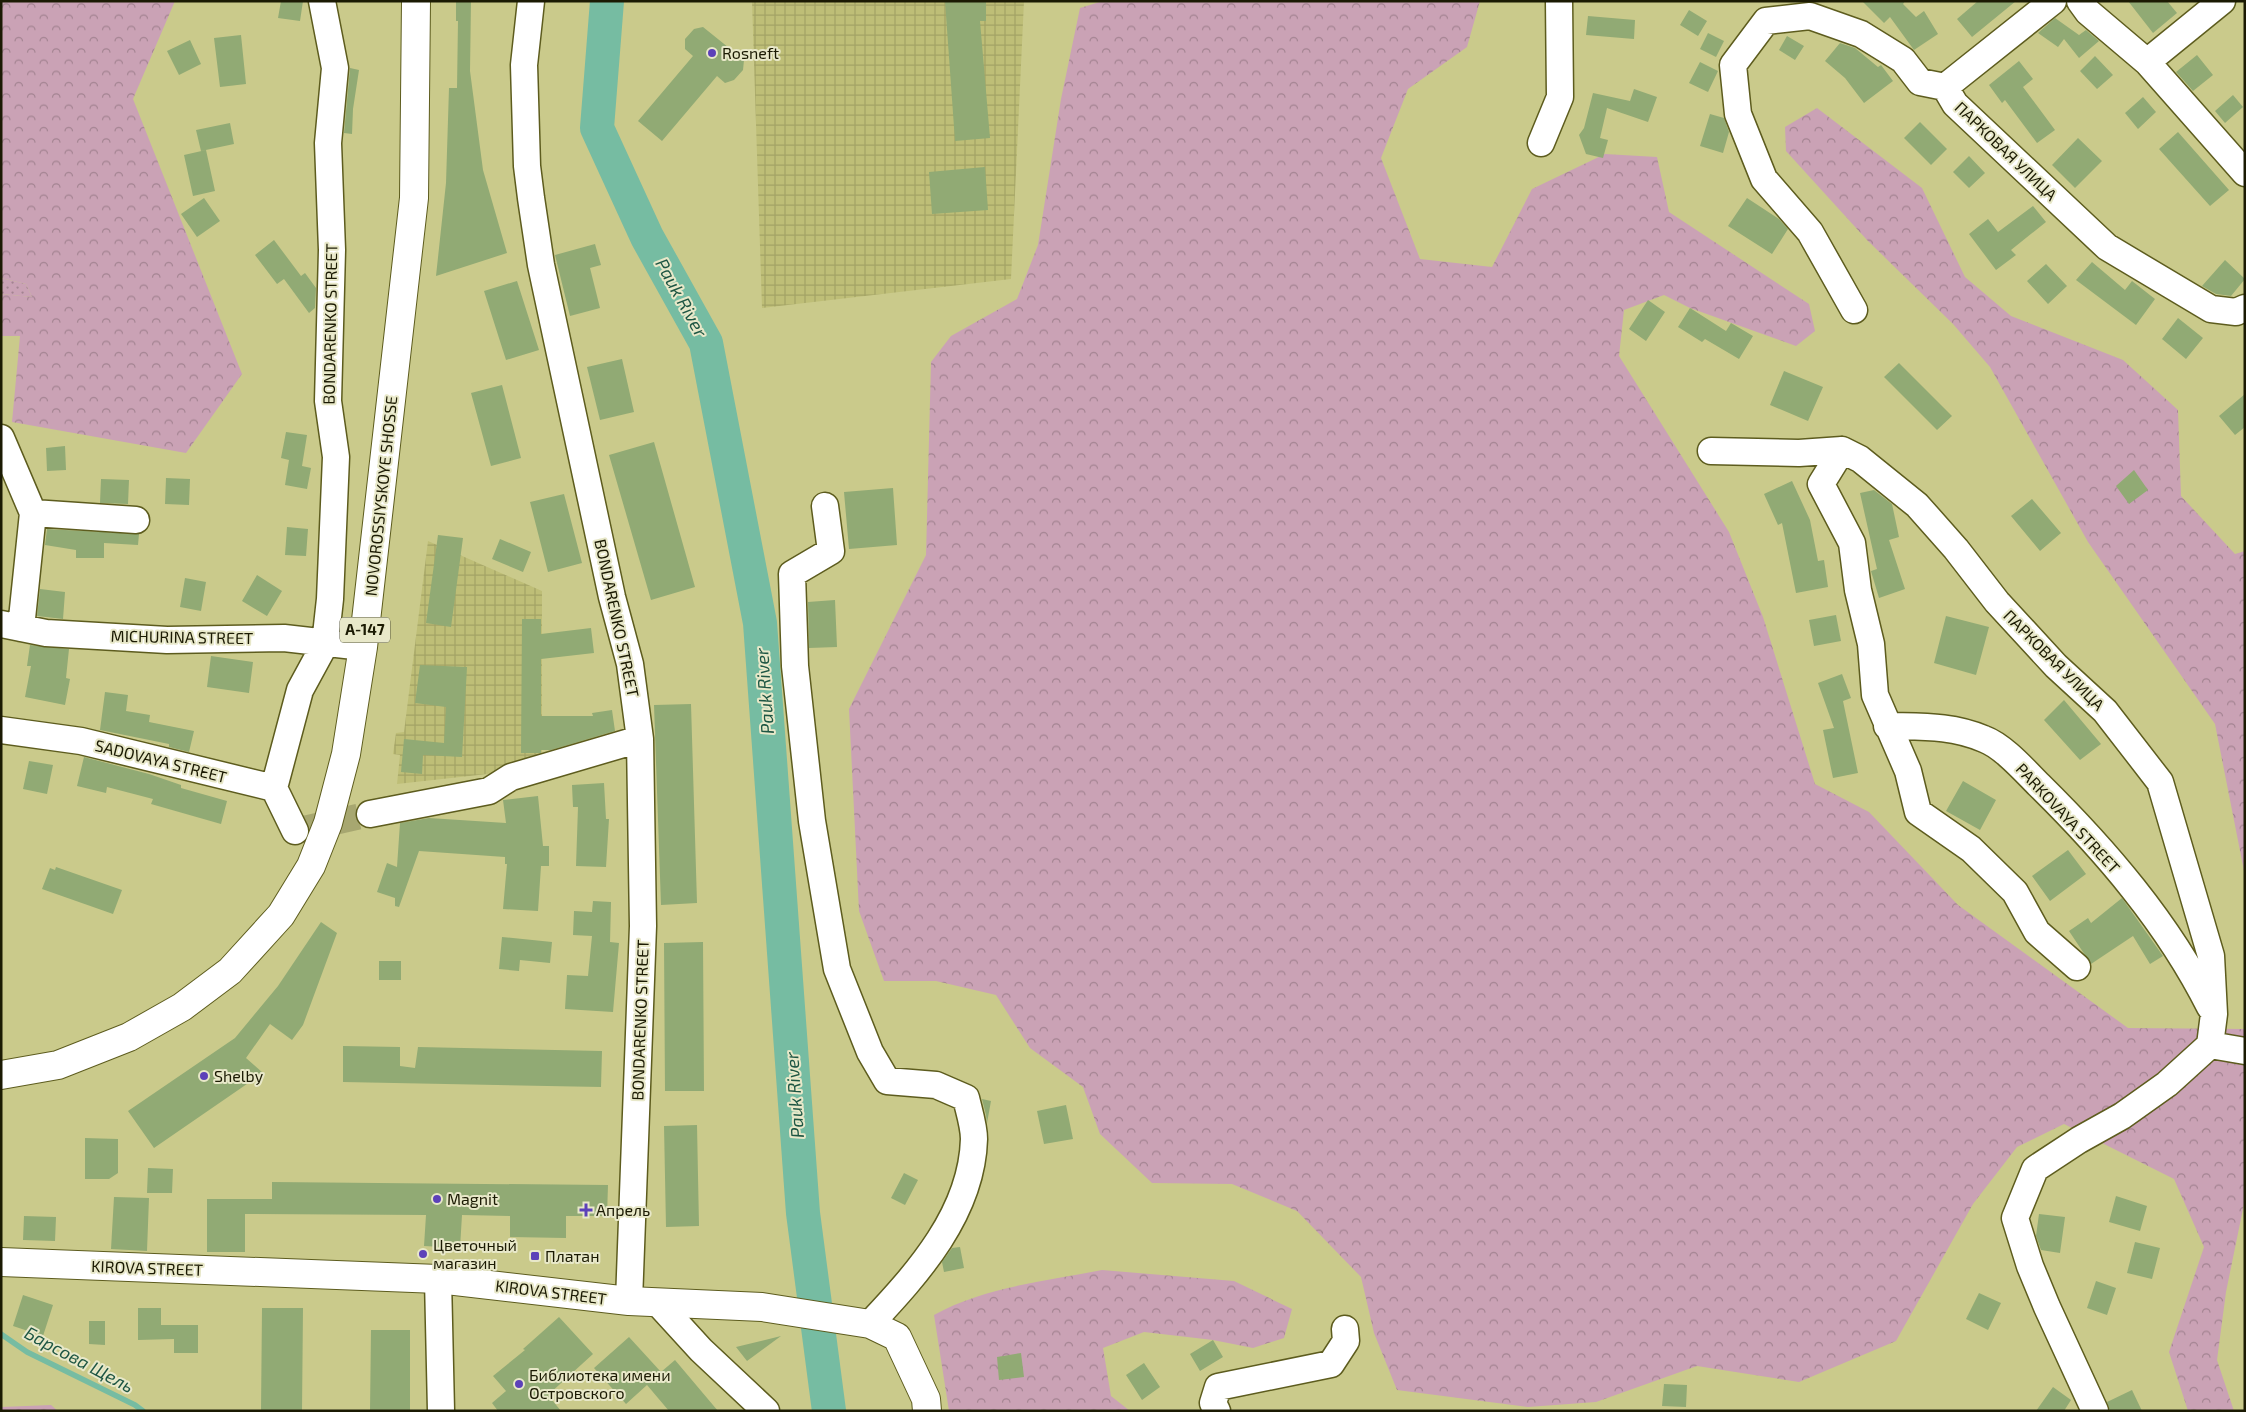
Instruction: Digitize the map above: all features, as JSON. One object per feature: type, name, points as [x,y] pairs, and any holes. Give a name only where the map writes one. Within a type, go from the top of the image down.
[{"type":"main road","name":"NOVOROSSIYSKOYE SHOSSE","points":[[1,1075],[58,1065],[129,1037],[175,1011],[230,972],[281,915],[311,866],[328,822],[346,754],[364,647],[414,198],[416,1]]},
{"type":"main road","name":"KIROVA STREET","points":[[1,1262],[438,1279],[629,1301],[762,1308],[870,1324],[897,1337],[926,1398],[927,1411]]},
{"type":"street","name":"BONDARENKO STREET","points":[[274,788],[300,690],[325,644],[334,525],[336,457],[328,401],[332,250],[328,143],[335,68],[322,1]]},
{"type":"street","name":"BONDARENKO STREET","points":[[531,1],[524,65],[527,166],[531,198],[543,275],[612,597],[630,664],[640,738],[643,926],[629,1301]]},
{"type":"street","points":[[1541,143],[1560,97],[1559,1]]},
{"type":"street","points":[[1944,86],[2053,1]]},
{"type":"street","points":[[2080,1],[2088,12],[2147,62],[2245,173]]},
{"type":"street","points":[[2147,62],[2222,1]]},
{"type":"street","name":"ПАРКОВАЯ УЛИЦА","points":[[1854,310],[1810,232],[1764,179],[1738,114],[1733,65],[1766,21],[1810,16],[1853,31],[1903,60],[1920,82],[1944,86],[1956,104],[2107,247],[2211,309],[2236,312],[2245,308]]},
{"type":"street","points":[[1,438],[33,513],[11,626]]},
{"type":"street","points":[[1710,451],[1799,453],[1842,450]]},
{"type":"street","points":[[1842,450],[1821,484],[1852,543],[1858,590],[1871,644],[1875,695],[1908,771],[1918,812],[1971,849],[2015,892],[2037,932],[2077,967]]},
{"type":"street","name":"ПАРКОВАЯ УЛИЦА","points":[[1842,450],[1860,459],[1917,505],[1997,602],[2056,666],[2105,711],[2160,782],[2211,956],[2214,1014],[2210,1045]]},
{"type":"street","points":[[825,506],[831,550],[792,574],[795,666],[812,822],[837,969],[870,1052],[887,1081],[936,1085],[966,1098],[974,1138],[970,1176],[947,1227],[923,1265],[870,1324]]},
{"type":"street","points":[[33,513],[136,520]]},
{"type":"street","name":"MICHURINA STREET","points":[[11,626],[46,633],[158,639],[284,638],[364,647]]},
{"type":"street","name":"PARKOVAYA STREET","points":[[1887,726],[1948,727],[1986,739],[2015,761],[2100,847],[2173,941],[2194,975],[2214,1014]]},
{"type":"street","name":"SADOVAYA STREET","points":[[1,730],[90,743],[274,788]]},
{"type":"street","points":[[370,814],[489,791],[511,777],[640,738]]},
{"type":"street","points":[[274,788],[295,831]]},
{"type":"street","points":[[2095,1411],[2030,1266],[2015,1218],[2035,1169],[2079,1140],[2122,1116],[2160,1090],[2210,1045],[2245,1051]]},
{"type":"street","points":[[438,1279],[441,1411]]},
{"type":"street","points":[[658,1303],[701,1350],[766,1411]]},
{"type":"street","points":[[1217,1411],[1212,1403],[1218,1387],[1331,1364],[1346,1341],[1345,1329]]},
{"type":"shaded area","points":[[752,1],[1024,1],[1011,279],[762,308]]},
{"type":"shaded area","points":[[428,541],[542,591],[542,768],[397,784],[400,755],[393,754],[396,733],[404,732]]},
{"type":"green space","points":[[1,1],[175,1],[133,99],[242,374],[186,453],[12,422],[20,336],[1,336],[1,294],[32,297],[26,284],[1,278]]},
{"type":"green space","points":[[1103,1],[1480,1],[1467,47],[1408,89],[1381,158],[1420,259],[1492,267],[1532,189],[1605,154],[1657,157],[1669,212],[1809,304],[1815,331],[1796,346],[1690,308],[1664,295],[1624,310],[1619,356],[1729,532],[1763,617],[1815,784],[1869,812],[1958,905],[2128,1028],[2245,1029],[2245,1199],[2226,1292],[2217,1360],[2234,1411],[2188,1411],[2169,1352],[2204,1247],[2174,1179],[2064,1124],[2017,1147],[1973,1204],[1896,1341],[1799,1382],[1697,1366],[1596,1402],[1528,1407],[1397,1390],[1374,1333],[1361,1277],[1297,1211],[1232,1184],[1152,1183],[1100,1134],[1083,1087],[1030,1048],[996,995],[936,981],[884,981],[859,911],[849,709],[926,555],[931,362],[951,336],[1017,299],[1038,245],[1061,99],[1080,8]]},
{"type":"green space","points":[[1817,108],[1922,188],[1965,277],[2011,316],[2123,360],[2178,410],[2181,496],[2235,554],[2245,551],[2245,876],[2215,724],[2088,542],[1990,367],[1953,324],[1867,240],[1786,151],[1785,127]]},
{"type":"green space","points":[[1,278],[26,284],[32,297],[1,294]]},
{"type":"green space","points":[[1102,1270],[1234,1281],[1292,1309],[1284,1338],[1253,1348],[1213,1340],[1144,1332],[1103,1348],[1111,1396],[1130,1411],[949,1411],[934,1315],[953,1305],[994,1291]]},
{"type":"green space","points":[[51,1405],[58,1411],[1,1411],[1,1407]]},
{"type":"building","points":[[281,1],[303,1],[300,21],[278,18]]},
{"type":"building","points":[[456,1],[471,1],[470,71],[483,170],[507,253],[436,276],[446,183],[449,88],[457,88],[458,21],[456,21]]},
{"type":"building","points":[[945,1],[986,1],[986,21],[980,21],[990,138],[955,141]]},
{"type":"building","points":[[1862,1],[1905,1],[1903,4],[1916,17],[1924,11],[1938,34],[1914,50],[1890,17],[1884,23]]},
{"type":"building","points":[[1978,1],[2016,1],[1972,37],[1957,19]]},
{"type":"building","points":[[2128,1],[2167,1],[2177,13],[2153,33]]},
{"type":"building","points":[[1689,10],[1707,21],[1698,36],[1680,25]]},
{"type":"building","points":[[1588,16],[1635,20],[1634,39],[1586,35]]},
{"type":"building","points":[[2055,18],[2079,35],[2086,30],[2099,41],[2079,58],[2064,39],[2058,47],[2038,33]]},
{"type":"building","points":[[703,27],[744,60],[743,70],[734,80],[725,83],[717,76],[662,141],[638,121],[693,56],[685,49],[685,39],[694,29]]},
{"type":"building","points":[[1708,33],[1724,41],[1716,57],[1700,49]]},
{"type":"building","points":[[241,35],[246,84],[220,87],[214,38]]},
{"type":"building","points":[[1787,36],[1804,46],[1795,60],[1779,50]]},
{"type":"building","points":[[190,40],[201,64],[179,75],[167,51]]},
{"type":"building","points":[[1840,43],[1855,48],[1878,67],[1881,65],[1893,81],[1864,103],[1845,78],[1825,61]]},
{"type":"building","points":[[2197,55],[2213,75],[2193,91],[2176,72]]},
{"type":"building","points":[[2095,56],[2113,75],[2097,89],[2080,71]]},
{"type":"building","points":[[2019,61],[2033,79],[2023,87],[2055,130],[2037,143],[2005,100],[2002,103],[1989,85]]},
{"type":"building","points":[[1700,62],[1718,71],[1708,92],[1689,83]]},
{"type":"building","points":[[350,68],[359,70],[353,109],[352,134],[344,133]]},
{"type":"building","points":[[1634,89],[1657,97],[1648,122],[1607,108],[1600,138],[1608,140],[1603,158],[1586,154],[1579,135],[1584,128],[1593,93],[1630,101]]},
{"type":"building","points":[[2233,95],[2243,107],[2225,123],[2215,111]]},
{"type":"building","points":[[2143,97],[2156,112],[2138,129],[2125,113]]},
{"type":"building","points":[[1710,114],[1724,118],[1729,132],[1723,153],[1700,146]]},
{"type":"building","points":[[1920,122],[1947,149],[1931,165],[1904,138]]},
{"type":"building","points":[[230,123],[234,144],[201,151],[196,130]]},
{"type":"building","points":[[2178,132],[2229,190],[2210,206],[2159,149]]},
{"type":"building","points":[[2078,138],[2102,161],[2075,188],[2052,165]]},
{"type":"building","points":[[206,150],[215,191],[193,196],[184,155]]},
{"type":"building","points":[[1969,156],[1985,173],[1969,188],[1953,172]]},
{"type":"building","points":[[985,167],[988,210],[932,214],[929,172]]},
{"type":"building","points":[[204,198],[220,221],[197,237],[181,214]]},
{"type":"building","points":[[1747,198],[1779,219],[1788,229],[1772,254],[1728,226]]},
{"type":"building","points":[[2033,206],[2046,222],[2011,250],[2016,255],[1996,270],[1969,234],[1988,219],[1998,232]]},
{"type":"building","points":[[274,240],[301,276],[305,273],[316,288],[315,308],[309,313],[284,279],[277,284],[255,255]]},
{"type":"building","points":[[595,244],[601,265],[590,268],[600,308],[570,316],[555,255]]},
{"type":"building","points":[[2225,260],[2245,279],[2231,296],[2216,294],[2202,286]]},
{"type":"building","points":[[2092,262],[2125,290],[2132,281],[2155,299],[2136,325],[2076,280]]},
{"type":"building","points":[[2046,264],[2067,286],[2048,304],[2027,281]]},
{"type":"building","points":[[517,281],[539,350],[506,360],[484,291]]},
{"type":"building","points":[[1648,300],[1665,312],[1646,341],[1629,329]]},
{"type":"building","points":[[1690,308],[1726,331],[1731,323],[1753,336],[1739,359],[1705,339],[1702,342],[1678,327]]},
{"type":"building","points":[[2178,318],[2203,338],[2186,359],[2162,339]]},
{"type":"building","points":[[622,359],[634,412],[600,420],[587,367]]},
{"type":"building","points":[[1899,363],[1952,416],[1937,430],[1884,377]]},
{"type":"building","points":[[1784,371],[1823,387],[1808,421],[1770,405]]},
{"type":"building","points":[[502,385],[521,458],[491,466],[471,393]]},
{"type":"building","points":[[2245,394],[2245,427],[2235,435],[2219,416]]},
{"type":"building","points":[[286,432],[307,435],[302,466],[311,468],[307,489],[285,485],[289,460],[281,458]]},
{"type":"building","points":[[654,442],[695,587],[651,600],[609,455]]},
{"type":"building","points":[[65,446],[66,470],[47,471],[46,448]]},
{"type":"building","points":[[2134,470],[2148,490],[2129,504],[2116,486]]},
{"type":"building","points":[[166,478],[190,479],[189,505],[165,504]]},
{"type":"building","points":[[101,479],[129,480],[128,504],[100,503]]},
{"type":"building","points":[[1792,481],[1810,520],[1818,561],[1824,560],[1828,587],[1796,593],[1782,523],[1778,525],[1764,494]]},
{"type":"building","points":[[893,488],[897,545],[849,549],[844,492]]},
{"type":"building","points":[[1874,490],[1892,504],[1899,537],[1889,540],[1905,589],[1879,598],[1871,571],[1877,569],[1860,493]]},
{"type":"building","points":[[564,494],[582,563],[548,572],[530,502]]},
{"type":"building","points":[[2032,499],[2061,533],[2040,551],[2011,516]]},
{"type":"building","points":[[287,527],[308,529],[306,556],[285,555]]},
{"type":"building","points":[[47,529],[139,534],[138,545],[104,543],[104,558],[76,558],[76,550],[45,545]]},
{"type":"building","points":[[438,535],[463,538],[451,627],[426,623]]},
{"type":"building","points":[[500,539],[531,552],[523,572],[492,559]]},
{"type":"building","points":[[257,575],[282,591],[267,616],[242,601]]},
{"type":"building","points":[[185,578],[206,582],[201,611],[180,607]]},
{"type":"building","points":[[40,589],[65,592],[63,619],[37,616]]},
{"type":"building","points":[[835,600],[837,647],[809,648],[808,602]]},
{"type":"building","points":[[1836,615],[1841,641],[1814,646],[1809,620]]},
{"type":"building","points":[[1946,616],[1989,627],[1976,675],[1934,663]]},
{"type":"building","points":[[522,619],[541,619],[541,634],[591,628],[594,653],[541,659],[541,716],[593,716],[592,713],[612,710],[615,731],[551,750],[541,750],[541,753],[521,753]]},
{"type":"building","points":[[30,645],[69,649],[66,678],[70,679],[65,705],[25,697],[31,666],[27,666]]},
{"type":"building","points":[[211,656],[253,662],[249,693],[207,687]]},
{"type":"building","points":[[420,665],[467,667],[462,757],[423,755],[422,774],[401,772],[404,739],[444,743],[446,707],[415,703]]},
{"type":"building","points":[[1842,674],[1851,698],[1843,701],[1858,773],[1833,778],[1823,730],[1834,728],[1818,683]]},
{"type":"building","points":[[105,692],[128,695],[126,711],[150,715],[149,722],[194,731],[189,752],[169,747],[169,744],[100,730]]},
{"type":"building","points":[[2064,700],[2101,744],[2080,760],[2044,720]]},
{"type":"building","points":[[691,704],[697,903],[661,905],[654,705]]},
{"type":"building","points":[[84,757],[149,774],[181,785],[181,788],[227,801],[221,824],[151,804],[153,799],[107,787],[106,793],[77,786]]},
{"type":"building","points":[[29,761],[53,765],[47,794],[23,789]]},
{"type":"building","points":[[1963,781],[1996,800],[1980,830],[1946,811]]},
{"type":"building","points":[[604,783],[606,819],[609,819],[606,867],[576,866],[578,807],[573,807],[572,785]]},
{"type":"building","points":[[538,796],[543,846],[549,846],[549,866],[541,866],[538,911],[503,909],[507,864],[505,864],[505,857],[419,851],[399,907],[395,906],[395,898],[377,892],[387,863],[397,867],[400,823],[429,818],[506,823],[503,800]]},
{"type":"building","points":[[2068,850],[2086,874],[2050,901],[2032,876]]},
{"type":"building","points":[[56,867],[122,890],[113,914],[42,889],[50,868],[55,870]]},
{"type":"building","points":[[2122,898],[2163,956],[2150,964],[2133,936],[2091,964],[2069,931],[2088,918],[2091,923]]},
{"type":"building","points":[[593,901],[611,902],[610,942],[619,943],[613,1012],[565,1009],[567,975],[588,976],[592,936],[573,935],[574,911],[592,912]]},
{"type":"building","points":[[321,922],[337,933],[303,1025],[292,1040],[270,1024],[246,1058],[263,1073],[154,1148],[128,1111],[235,1038],[278,986]]},
{"type":"building","points":[[502,937],[552,942],[550,963],[520,960],[519,971],[499,969]]},
{"type":"building","points":[[703,942],[704,1091],[665,1091],[664,943]]},
{"type":"building","points":[[379,961],[401,961],[401,980],[379,980]]},
{"type":"building","points":[[343,1046],[400,1047],[400,1066],[415,1068],[418,1047],[602,1051],[601,1087],[343,1082]]},
{"type":"building","points":[[982,1099],[991,1101],[987,1123],[986,1115]]},
{"type":"building","points":[[1066,1105],[1073,1139],[1044,1144],[1037,1111]]},
{"type":"building","points":[[697,1125],[699,1226],[666,1227],[664,1126]]},
{"type":"building","points":[[85,1138],[118,1139],[118,1173],[109,1179],[85,1179]]},
{"type":"building","points":[[148,1168],[173,1169],[172,1193],[147,1193]]},
{"type":"building","points":[[904,1173],[918,1180],[905,1205],[891,1198]]},
{"type":"building","points":[[272,1182],[608,1185],[607,1216],[566,1216],[566,1238],[510,1237],[510,1216],[462,1215],[460,1248],[424,1246],[426,1215],[245,1214],[245,1252],[207,1252],[207,1199],[272,1199]]},
{"type":"building","points":[[2116,1196],[2147,1206],[2140,1231],[2109,1222]]},
{"type":"building","points":[[114,1197],[149,1198],[147,1251],[111,1249]]},
{"type":"building","points":[[2039,1214],[2065,1217],[2060,1253],[2041,1250],[2036,1236]]},
{"type":"building","points":[[24,1216],[56,1217],[55,1241],[23,1240]]},
{"type":"building","points":[[2135,1242],[2160,1248],[2152,1279],[2127,1273]]},
{"type":"building","points":[[960,1247],[964,1268],[944,1272],[942,1262],[952,1248]]},
{"type":"building","points":[[2096,1281],[2116,1288],[2107,1315],[2087,1308]]},
{"type":"building","points":[[1979,1293],[2001,1303],[1988,1330],[1966,1319]]},
{"type":"building","points":[[23,1295],[53,1305],[43,1336],[13,1326]]},
{"type":"building","points":[[138,1308],[161,1308],[161,1325],[198,1325],[198,1353],[174,1353],[174,1339],[138,1340]]},
{"type":"building","points":[[262,1308],[303,1308],[302,1411],[261,1411]]},
{"type":"building","points":[[559,1317],[593,1354],[548,1395],[561,1411],[498,1411],[492,1403],[506,1391],[493,1376],[525,1350],[523,1349]]},
{"type":"building","points":[[89,1321],[105,1321],[105,1345],[89,1344]]},
{"type":"building","points":[[371,1330],[410,1330],[410,1411],[370,1411]]},
{"type":"building","points":[[781,1336],[747,1361],[736,1347]]},
{"type":"building","points":[[629,1337],[661,1372],[675,1360],[718,1411],[669,1411],[647,1385],[626,1404],[594,1368]]},
{"type":"building","points":[[1213,1340],[1223,1357],[1200,1371],[1190,1354]]},
{"type":"building","points":[[1021,1353],[1024,1377],[999,1380],[997,1357]]},
{"type":"building","points":[[1144,1363],[1160,1387],[1142,1400],[1126,1375]]},
{"type":"building","points":[[1664,1384],[1687,1385],[1686,1407],[1662,1406]]},
{"type":"building","points":[[2053,1387],[2071,1400],[2064,1411],[2036,1411]]},
{"type":"building","points":[[2132,1390],[2142,1411],[2110,1411],[2107,1402]]},
{"type":"waterway","name":"Pauk River","points":[[607,1],[597,128],[647,237],[706,343],[760,623],[803,1213],[829,1411]]},
{"type":"waterway","name":"Барсова Щель","points":[[1,1334],[27,1352],[135,1405],[143,1411]]},
{"type":"tunnel","points":[[295,831],[370,814]]},
{"type":"place","name":"Rosneft","points":[[712,53]]},
{"type":"place","name":"Shelby","points":[[204,1076]]},
{"type":"place","name":"Magnit","points":[[437,1199]]},
{"type":"place","name":"Апрель","points":[[586,1210]]},
{"type":"place","name":"Цветочный магазин","points":[[423,1254]]},
{"type":"place","name":"Платан","points":[[535,1256]]},
{"type":"place","name":"Библиотека имени Островского","points":[[519,1384]]}]
